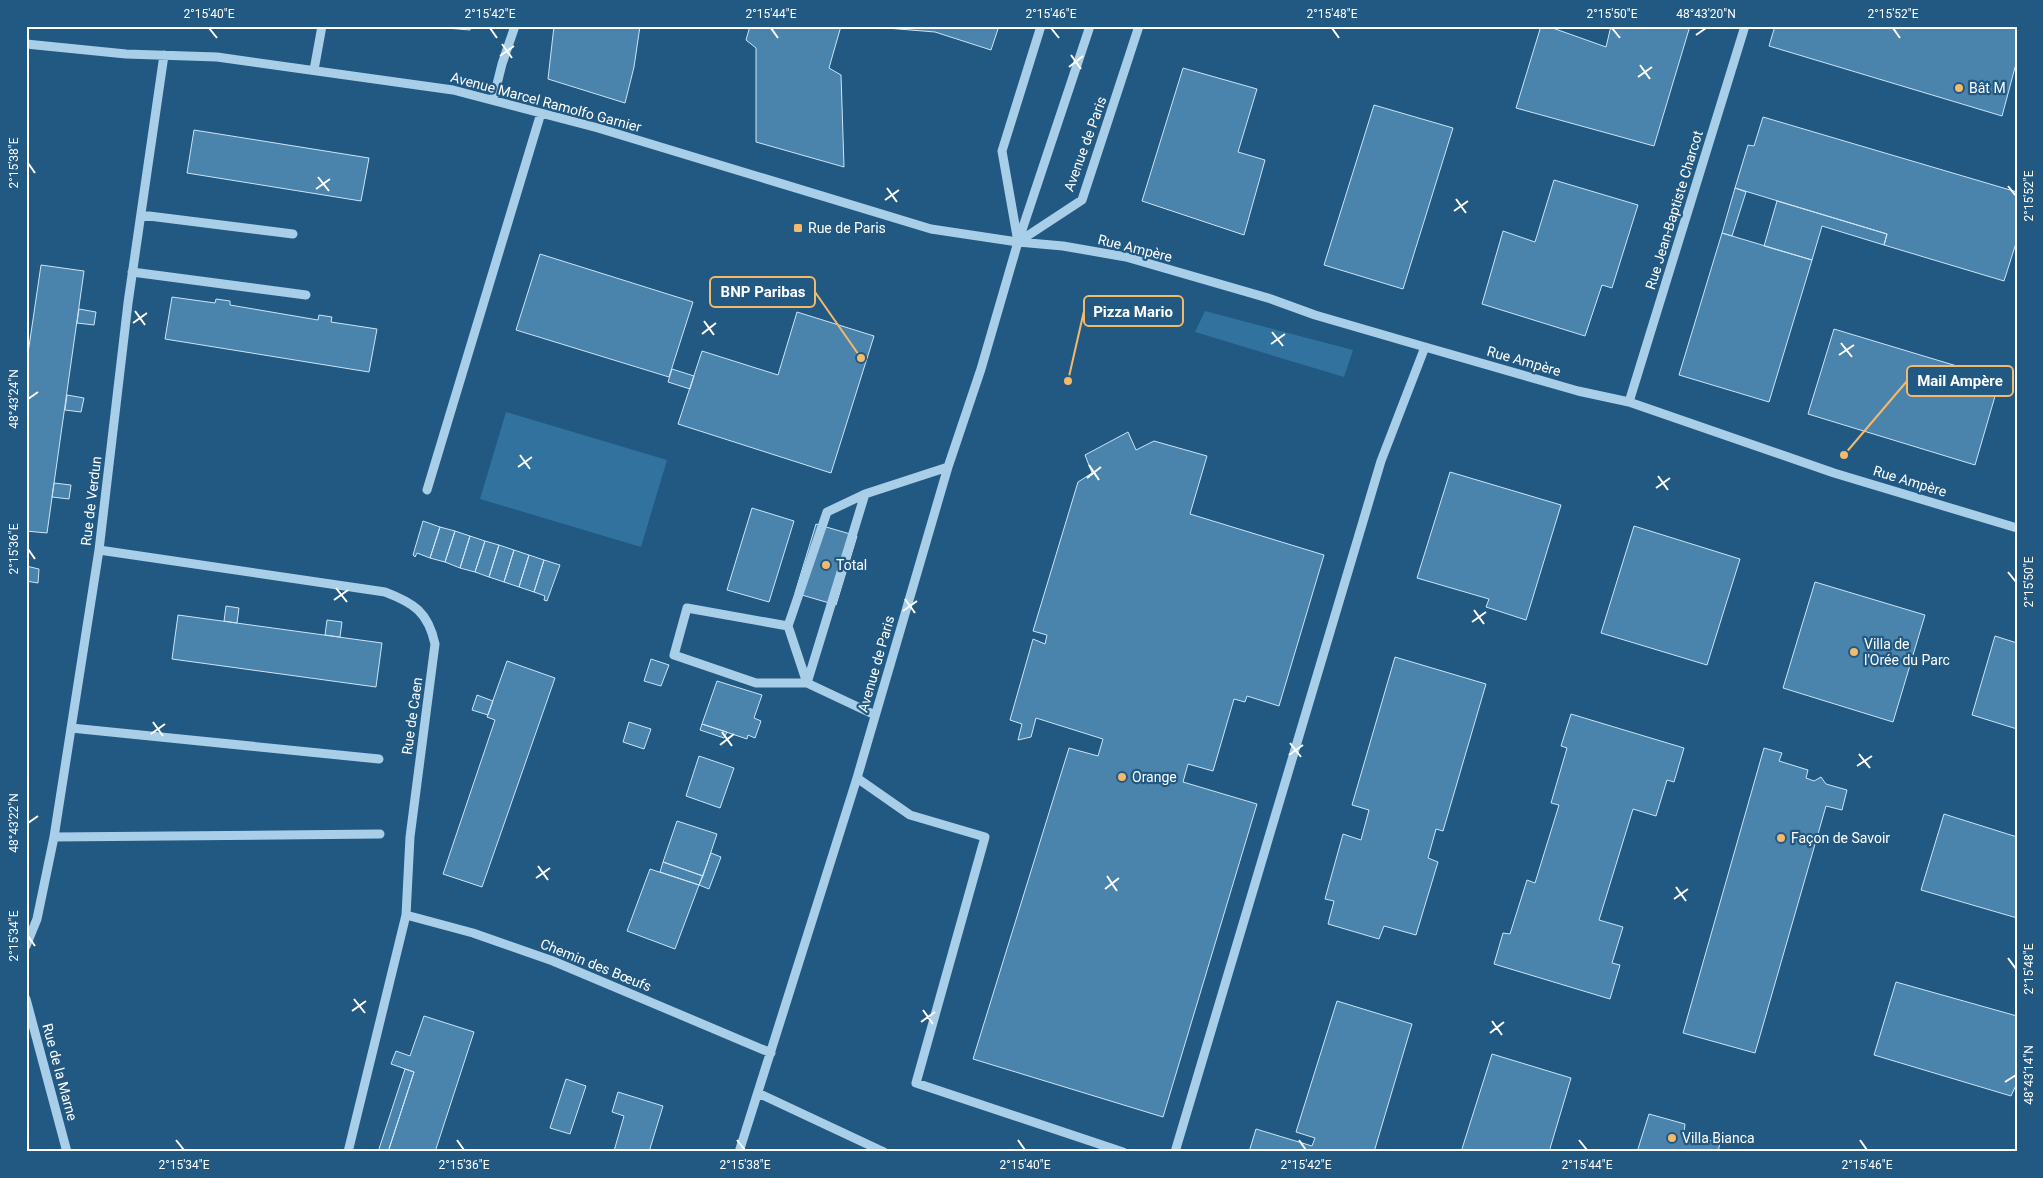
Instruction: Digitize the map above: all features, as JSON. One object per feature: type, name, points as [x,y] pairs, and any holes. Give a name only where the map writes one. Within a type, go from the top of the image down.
[{"type":"street","points":[[314,70],[322,26]]},
{"type":"street","points":[[493,100],[502,64],[515,26]]},
{"type":"street","name":"Avenue de Paris","points":[[739,1152],[857,778],[948,467],[981,369],[1018,242],[1002,151],[1041,26]]},
{"type":"street","points":[[1018,242],[1090,26]]},
{"type":"street","name":"Avenue de Paris","points":[[1018,242],[1082,200],[1139,26]]},
{"type":"street","name":"Rue Jean-Baptiste Charcot","points":[[1629,402],[1745,26]]},
{"type":"street","name":"Avenue Marcel Ramolfo Garnier","points":[[26,44],[126,54],[217,57],[453,90],[598,128],[932,229],[1018,242]]},
{"type":"street","name":"Rue de Verdun","points":[[26,946],[38,919],[54,837],[99,550],[132,272],[164,55]]},
{"type":"street","points":[[426,490],[541,113]]},
{"type":"street","points":[[141,215],[293,234]]},
{"type":"street","name":"Rue Ampère","points":[[1018,242],[1062,246],[1126,258],[1270,299],[1314,315],[1578,391],[1629,402],[1834,473],[2017,528]]},
{"type":"street","points":[[132,272],[306,295]]},
{"type":"street","points":[[1175,1152],[1381,461],[1425,347]]},
{"type":"street","points":[[808,683],[788,626],[827,512],[865,494],[948,467]]},
{"type":"street","points":[[808,683],[865,494]]},
{"type":"street","name":"Rue de Caen","points":[[99,550],[385,592],[412,604],[432,627],[435,644],[410,837],[406,915],[348,1152]]},
{"type":"street","points":[[788,626],[686,608],[674,655],[756,683],[808,683],[875,715]]},
{"type":"street","points":[[71,728],[379,759]]},
{"type":"street","points":[[857,778],[910,815],[985,837],[916,1083],[1122,1152]]},
{"type":"street","points":[[54,837],[380,834]]},
{"type":"street","name":"Chemin des Bœufs","points":[[406,915],[472,933],[553,961],[771,1053]]},
{"type":"street","name":"Rue de la Marne","points":[[26,999],[67,1152]]},
{"type":"street","points":[[758,1093],[884,1152]]},
{"type":"shaded area","points":[[1205,311],[1353,350],[1344,377],[1195,332]]},
{"type":"shaded area","points":[[506,412],[667,460],[641,547],[480,499]]},
{"type":"building","points":[[423,26],[471,26],[470,30]]},
{"type":"building","points":[[554,26],[640,26],[634,67],[625,103],[548,79]]},
{"type":"building","points":[[750,26],[841,26],[829,68],[841,75],[844,167],[756,142],[756,48],[746,40]]},
{"type":"building","points":[[862,26],[999,26],[991,50],[935,32]]},
{"type":"building","points":[[1541,26],[1547,26],[1606,47],[1611,26],[1690,26],[1654,146],[1516,108]]},
{"type":"building","name":"Bât M","points":[[1775,26],[2017,26],[2017,60],[2002,116],[1769,46]]},
{"type":"building","points":[[1183,68],[1257,89],[1238,152],[1265,160],[1244,235],[1142,201]]},
{"type":"building","points":[[1374,105],[1453,128],[1403,289],[1324,265]]},
{"type":"building","points":[[1763,117],[2017,192],[2017,240],[2004,281],[1884,245],[1887,234],[1735,188],[1748,145],[1754,146]]},
{"type":"building","points":[[194,130],[369,158],[361,201],[187,173]]},
{"type":"building","points":[[1554,180],[1638,205],[1612,288],[1602,285],[1585,336],[1482,304],[1503,231],[1535,242]]},
{"type":"building","points":[[1735,188],[1746,192],[1732,236],[1722,233]]},
{"type":"building","points":[[1777,201],[1887,234],[1884,245],[1822,226],[1812,260],[1764,246]]},
{"type":"building","points":[[1722,233],[1812,260],[1769,402],[1679,375]]},
{"type":"building","points":[[540,254],[693,302],[669,377],[516,330]]},
{"type":"building","points":[[41,265],[84,271],[47,533],[26,531],[26,367]]},
{"type":"building","points":[[172,297],[215,303],[216,299],[230,301],[230,305],[318,320],[319,315],[332,317],[331,322],[377,329],[369,372],[165,339]]},
{"type":"building","points":[[79,309],[96,312],[94,325],[77,323]]},
{"type":"building","points":[[797,312],[874,336],[831,473],[678,424],[702,351],[778,375]]},
{"type":"building","points":[[1834,329],[2000,379],[1975,465],[1808,414]]},
{"type":"building","points":[[672,369],[694,376],[690,389],[668,382]]},
{"type":"building","points":[[67,395],[84,398],[81,412],[65,410]]},
{"type":"building","name":"Orange","points":[[1128,432],[1136,450],[1154,441],[1207,456],[1190,514],[1324,555],[1279,706],[1247,696],[1245,702],[1234,699],[1213,771],[1188,764],[1183,782],[1257,804],[1163,1117],[973,1059],[1069,748],[1098,756],[1103,739],[1036,718],[1031,737],[1018,740],[1022,724],[1010,720],[1033,639],[1045,644],[1047,635],[1033,631],[1078,482],[1092,473],[1085,455]]},
{"type":"building","points":[[1450,472],[1561,505],[1526,620],[1486,607],[1489,599],[1417,578]]},
{"type":"building","points":[[54,483],[71,485],[69,499],[52,497]]},
{"type":"building","points":[[752,508],[794,521],[769,602],[727,590]]},
{"type":"building","points":[[423,521],[440,527],[430,558],[417,553],[415,557],[413,555]]},
{"type":"building","name":"Total","points":[[816,524],[857,536],[836,605],[795,593]]},
{"type":"building","points":[[1634,526],[1740,559],[1707,665],[1601,633]]},
{"type":"building","points":[[440,527],[455,531],[445,562],[430,558]]},
{"type":"building","points":[[455,531],[470,536],[460,568],[445,562]]},
{"type":"building","points":[[470,536],[485,541],[475,572],[460,568]]},
{"type":"building","points":[[485,541],[499,545],[489,577],[475,572]]},
{"type":"building","points":[[499,545],[514,550],[504,582],[489,577]]},
{"type":"building","points":[[514,550],[529,555],[519,587],[504,582]]},
{"type":"building","points":[[529,555],[544,560],[534,592],[519,587]]},
{"type":"building","points":[[544,560],[560,565],[547,601],[544,600],[545,596],[534,592]]},
{"type":"building","points":[[26,566],[39,569],[38,583],[26,581]]},
{"type":"building","name":"Villa de l'Orée du Parc","points":[[1815,582],[1925,615],[1893,722],[1783,688]]},
{"type":"building","points":[[226,606],[239,608],[237,623],[224,621]]},
{"type":"building","points":[[178,615],[382,643],[376,687],[172,659]]},
{"type":"building","points":[[327,620],[342,622],[340,637],[325,635]]},
{"type":"building","points":[[1995,636],[2017,643],[2017,729],[1972,715]]},
{"type":"building","points":[[1395,657],[1486,684],[1443,831],[1436,829],[1428,858],[1438,862],[1416,935],[1384,926],[1379,939],[1328,924],[1334,901],[1325,899],[1343,834],[1361,840],[1369,810],[1352,805]]},
{"type":"building","points":[[651,659],[669,665],[661,686],[644,681]]},
{"type":"building","points":[[507,661],[555,678],[482,887],[443,874],[495,720],[487,717]]},
{"type":"building","points":[[717,681],[762,695],[754,718],[761,721],[755,738],[748,735],[747,739],[702,724]]},
{"type":"building","points":[[477,695],[493,701],[488,715],[472,710]]},
{"type":"building","points":[[1571,714],[1684,748],[1674,782],[1667,780],[1656,816],[1633,809],[1599,920],[1623,927],[1612,963],[1620,965],[1610,999],[1494,964],[1503,933],[1510,934],[1527,880],[1535,883],[1559,805],[1551,803],[1567,748],[1561,746]]},
{"type":"building","points":[[629,722],[651,729],[644,749],[623,742]]},
{"type":"building","points":[[702,724],[727,732],[724,738],[700,730]]},
{"type":"building","points":[[1764,748],[1782,753],[1779,761],[1808,770],[1806,778],[1814,781],[1821,777],[1826,784],[1847,790],[1842,810],[1826,806],[1755,1053],[1683,1033]]},
{"type":"building","points":[[699,756],[734,768],[720,808],[686,796]]},
{"type":"building","points":[[1944,814],[2017,837],[2017,918],[1921,890]]},
{"type":"building","points":[[677,821],[717,834],[703,876],[663,862]]},
{"type":"building","points":[[711,853],[721,857],[709,889],[699,885]]},
{"type":"building","points":[[663,862],[703,876],[699,885],[660,872]]},
{"type":"building","points":[[650,869],[699,885],[675,949],[627,931]]},
{"type":"building","points":[[1896,982],[2017,1016],[2017,1083],[2011,1096],[1874,1055]]},
{"type":"building","points":[[1337,1001],[1412,1024],[1374,1152],[1249,1152],[1256,1129],[1312,1146],[1315,1138],[1296,1132]]},
{"type":"building","points":[[424,1016],[474,1032],[435,1152],[388,1152],[414,1072],[391,1064],[396,1051],[410,1056]]},
{"type":"building","points":[[1492,1054],[1571,1078],[1549,1152],[1461,1152]]},
{"type":"building","points":[[405,1069],[414,1072],[388,1152],[378,1152]]},
{"type":"building","points":[[566,1079],[586,1086],[570,1134],[550,1128]]},
{"type":"building","points":[[618,1092],[663,1106],[649,1152],[614,1151],[624,1116],[612,1112]]},
{"type":"building","name":"Villa Bianca","points":[[1649,1114],[1685,1124],[1684,1133],[1720,1143],[1718,1152],[1637,1152]]},
{"type":"place","name":"Bât M","points":[[1959,88]]},
{"type":"place","name":"Rue de Paris","points":[[798,228]]},
{"type":"place","name":"BNP Paribas","points":[[861,358]]},
{"type":"place","name":"Pizza Mario","points":[[1068,381]]},
{"type":"place","name":"Mail Ampère","points":[[1844,455]]},
{"type":"place","name":"Total","points":[[826,565]]},
{"type":"place","name":"Villa de l'Orée du Parc","points":[[1854,652]]},
{"type":"place","name":"Orange","points":[[1122,777]]},
{"type":"place","name":"Façon de Savoir","points":[[1781,838]]},
{"type":"place","name":"Villa Bianca","points":[[1672,1138]]}]
